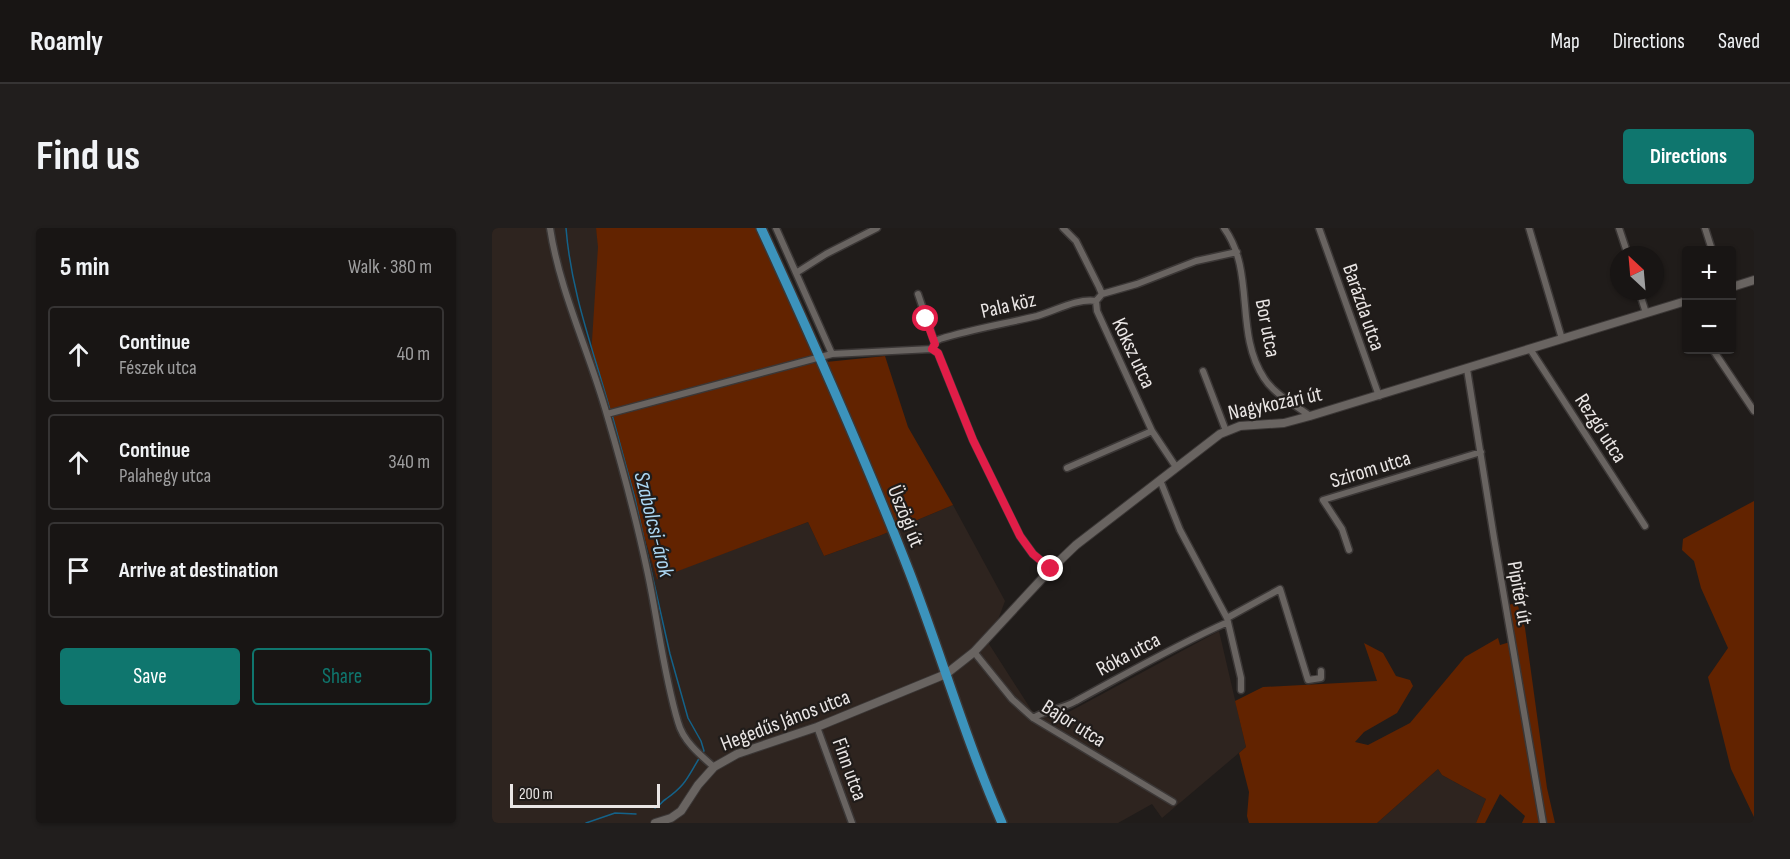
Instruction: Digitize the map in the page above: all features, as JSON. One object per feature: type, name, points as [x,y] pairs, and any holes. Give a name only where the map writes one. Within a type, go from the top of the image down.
[{"type":"main road","name":"Üszögi út","points":[[761,228],[820,357],[909,570],[988,791],[1002,823]]},
{"type":"street","points":[[550,228],[572,312],[610,413],[648,571],[658,636],[678,724],[685,737],[714,767]]},
{"type":"street","points":[[776,228],[832,354]]},
{"type":"street","points":[[796,273],[826,254],[877,228]]},
{"type":"street","name":"Koksz utca","points":[[1063,228],[1076,241],[1102,294],[1096,301],[1097,311],[1152,431],[1176,467]]},
{"type":"street","name":"Bor utca","points":[[1224,228],[1237,252],[1244,287],[1248,329],[1259,369],[1269,385],[1310,416]]},
{"type":"street","name":"Barázda utca","points":[[1319,228],[1378,396]]},
{"type":"street","points":[[1529,228],[1562,339]]},
{"type":"street","points":[[1619,228],[1625,246]]},
{"type":"street","points":[[1705,228],[1711,246]]},
{"type":"street","points":[[1102,294],[1137,284],[1196,261],[1237,252]]},
{"type":"street","points":[[1736,285],[1754,280]]},
{"type":"street","points":[[918,294],[933,347],[938,353],[973,440],[1020,536],[1033,554],[1051,569]]},
{"type":"street","points":[[1642,300],[1646,313]]},
{"type":"street","name":"Pala köz","points":[[933,347],[940,339],[964,332],[1040,315],[1084,301],[1096,301]]},
{"type":"street","name":"Nagykozári út","points":[[946,674],[974,652],[1076,545],[1226,431],[1240,426],[1284,423],[1310,416],[1646,313],[1682,305]]},
{"type":"street","points":[[610,413],[832,354],[933,347]]},
{"type":"street","name":"Rezgő utca","points":[[1530,349],[1645,526]]},
{"type":"street","points":[[1716,354],[1754,411]]},
{"type":"street","name":"Pipitér út","points":[[1467,369],[1497,561],[1543,823]]},
{"type":"street","points":[[1203,370],[1226,431]]},
{"type":"street","points":[[1067,468],[1152,431]]},
{"type":"street","name":"Szirom utca","points":[[1350,550],[1342,529],[1323,500],[1481,452]]},
{"type":"street","points":[[1160,480],[1180,530],[1228,620],[1241,678],[1241,690]]},
{"type":"street","name":"Róka utca","points":[[1033,718],[1043,712],[1054,711],[1073,703],[1131,669],[1228,620],[1280,589],[1308,680],[1321,678],[1321,671]]},
{"type":"street","name":"Bajor utca","points":[[974,652],[1012,699],[1033,718],[1173,802]]},
{"type":"street","name":"Hegedűs János utca","points":[[655,823],[681,811],[698,784],[714,767],[737,754],[817,726],[946,674]]},
{"type":"street","name":"Finn utca","points":[[817,726],[852,823]]},
{"type":"shaded area","points":[[492,228],[596,228],[657,578],[808,522],[824,556],[953,505],[1005,601],[989,644],[1032,711],[1054,720],[1219,631],[1246,747],[1162,818],[1152,804],[1118,823],[492,823]]},
{"type":"shaded area","points":[[596,228],[767,228],[826,362],[885,356],[908,427],[953,505],[824,556],[808,522],[657,579],[591,357],[598,247]]},
{"type":"shaded area","points":[[1754,501],[1754,817],[1731,769],[1708,677],[1728,648],[1701,588],[1694,561],[1682,550],[1683,539]]},
{"type":"shaded area","points":[[1517,603],[1525,628],[1547,788],[1555,823],[1522,823],[1525,816],[1500,794],[1485,823],[1476,823],[1486,799],[1442,775],[1438,769],[1377,823],[1249,823],[1247,816],[1249,792],[1239,753],[1246,747],[1235,701],[1263,687],[1377,681],[1364,643],[1383,653],[1396,676],[1410,680],[1413,686],[1397,713],[1364,732],[1355,742],[1368,745],[1410,723],[1465,657],[1498,638],[1500,645],[1510,642],[1503,606]]},
{"type":"shaded area","points":[[1438,769],[1442,775],[1486,799],[1476,823],[1377,823]]},
{"type":"waterway","name":"Szabolcsi-árok","points":[[566,228],[578,298],[610,410]]},
{"type":"waterway","name":"Szabolcsi-árok","points":[[612,415],[635,499],[670,654],[688,718],[701,741],[704,751],[702,753]]},
{"type":"waterway","name":"Szabolcsi-árok","points":[[655,808],[682,785],[700,757]]},
{"type":"waterway","name":"Szabolcsi-árok","points":[[586,823],[615,813],[636,814]]},
{"type":"route","points":[[926,319],[935,344],[932,349],[938,353],[973,440],[999,494],[1024,543],[1051,569]]}]
